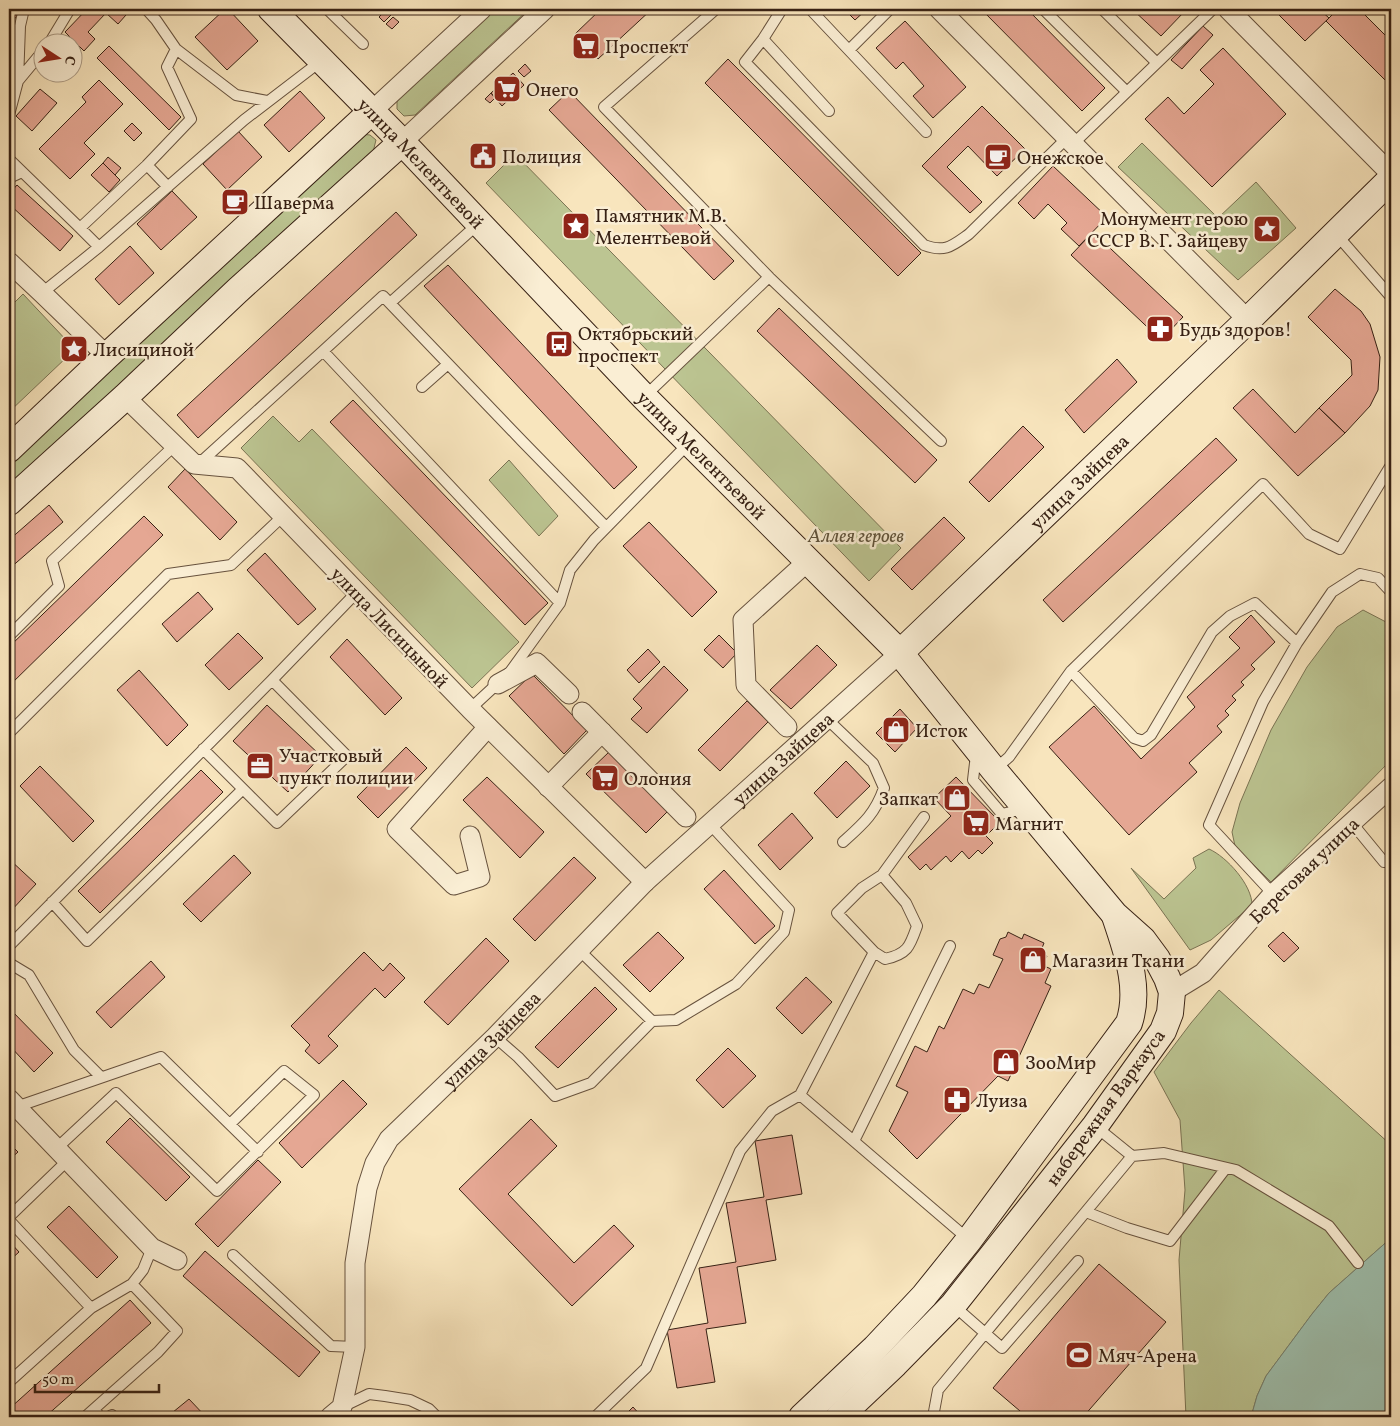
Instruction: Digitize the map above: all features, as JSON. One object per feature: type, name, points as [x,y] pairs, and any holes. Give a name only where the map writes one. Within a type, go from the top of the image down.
[{"type":"main road","name":"улица Мелентьевой","points":[[271,9],[402,142],[644,397],[900,652],[994,770],[1115,915]]},
{"type":"main road","points":[[9,449],[372,112]]},
{"type":"main road","points":[[9,502],[125,397],[237,290],[402,142]]},
{"type":"main road","name":"улица Зайцева","points":[[900,652],[1248,320],[1391,179]]},
{"type":"main road","points":[[209,262],[226,266],[235,276],[237,290]]},
{"type":"main road","points":[[30,430],[29,447],[39,458],[54,461]]},
{"type":"main road","points":[[1115,915],[1143,940],[1157,959],[1171,1002]]},
{"type":"main road","name":"набережная Варкауса","points":[[802,1417],[875,1348],[924,1296],[969,1240],[1129,1023],[1134,999],[1132,972],[1115,915]]},
{"type":"main road","points":[[1134,999],[1143,987],[1151,985],[1159,988],[1171,1002]]},
{"type":"main road","name":"набережная Варкауса","points":[[839,1417],[953,1305],[1094,1126],[1163,1031],[1171,1002]]},
{"type":"street","points":[[372,112],[482,9]]},
{"type":"street","points":[[402,142],[545,9]]},
{"type":"street","points":[[939,9],[1248,320]]},
{"type":"street","points":[[1228,9],[1391,174]]},
{"type":"street","points":[[9,262],[107,356]]},
{"type":"street","points":[[125,397],[194,464]]},
{"type":"street","name":"улица Лисицыной","points":[[194,464],[237,468],[470,709],[645,882]]},
{"type":"street","points":[[786,727],[746,684],[743,620],[808,561]]},
{"type":"street","name":"улица Зайцева","points":[[336,1412],[355,1347],[356,1263],[367,1188],[375,1163],[389,1139],[495,1037],[645,882],[900,652]]},
{"type":"street","points":[[498,684],[537,663],[569,694]]},
{"type":"street","points":[[582,712],[686,817]]},
{"type":"street","points":[[470,836],[480,877],[454,885],[397,829],[488,727]]},
{"type":"street","points":[[548,787],[602,732]]},
{"type":"street","name":"Береговая улица","points":[[1171,1002],[1203,973],[1273,894],[1391,787]]},
{"type":"street","points":[[13,1103],[152,1248],[177,1260]]},
{"type":"lane","points":[[9,115],[18,81],[20,26],[24,9]]},
{"type":"lane","points":[[56,32],[70,9]]},
{"type":"lane","points":[[146,9],[176,49],[236,95],[267,101]]},
{"type":"lane","points":[[327,9],[363,44]]},
{"type":"lane","points":[[716,9],[604,107],[768,277],[941,441]]},
{"type":"lane","points":[[782,9],[763,39],[744,62],[924,245],[936,250],[953,246],[969,234],[1070,141],[1127,92],[1213,9]]},
{"type":"lane","points":[[810,9],[926,132]]},
{"type":"lane","points":[[849,50],[890,9]]},
{"type":"lane","points":[[1043,9],[1127,92]]},
{"type":"lane","points":[[1102,9],[1157,63]]},
{"type":"lane","points":[[763,39],[829,111]]},
{"type":"lane","points":[[80,228],[147,165],[191,119],[167,67],[176,49]]},
{"type":"lane","points":[[42,292],[98,247],[267,101],[322,61]]},
{"type":"lane","points":[[18,81],[32,64]]},
{"type":"lane","points":[[9,159],[98,247]]},
{"type":"lane","points":[[147,165],[168,187]]},
{"type":"lane","points":[[9,178],[22,172]]},
{"type":"lane","points":[[390,303],[479,224]]},
{"type":"lane","points":[[1336,234],[1391,297]]},
{"type":"lane","points":[[644,397],[768,277]]},
{"type":"lane","points":[[194,464],[203,460],[383,296],[606,527]]},
{"type":"lane","points":[[323,352],[560,603]]},
{"type":"lane","points":[[422,387],[448,364]]},
{"type":"lane","points":[[470,709],[510,672],[560,603],[570,570],[606,527],[689,443]]},
{"type":"lane","points":[[9,636],[59,586],[52,561],[174,446]]},
{"type":"lane","points":[[994,770],[1009,757],[1071,671],[1263,484],[1309,534],[1340,549],[1391,465]]},
{"type":"lane","points":[[9,733],[168,574],[231,565],[282,516]]},
{"type":"lane","points":[[1273,894],[1209,825],[1263,702],[1297,643],[1332,592],[1360,574],[1378,578],[1391,592]]},
{"type":"lane","points":[[9,946],[356,593]]},
{"type":"lane","points":[[1071,671],[1134,738],[1143,741],[1151,735],[1212,632],[1230,616],[1255,603],[1297,643]]},
{"type":"lane","points":[[203,749],[277,823],[347,756],[272,680]]},
{"type":"lane","points":[[826,718],[874,763],[884,788],[880,800],[868,819],[843,842]]},
{"type":"lane","points":[[52,902],[87,941],[243,788]]},
{"type":"lane","points":[[882,875],[906,903],[917,926],[910,943],[899,956],[886,959],[874,952],[837,913],[862,888],[882,875],[924,817]]},
{"type":"lane","points":[[495,1037],[518,1057],[555,1096],[591,1082],[652,1021],[676,1020],[736,984],[784,932],[790,910],[710,823]]},
{"type":"lane","points":[[1352,823],[1384,862],[1391,860]]},
{"type":"lane","points":[[854,1141],[950,946]]},
{"type":"lane","points":[[579,950],[652,1021]]},
{"type":"lane","points":[[595,1417],[646,1368],[740,1151],[772,1111],[800,1095],[874,952]]},
{"type":"lane","points":[[9,963],[29,975],[74,1050],[102,1077]]},
{"type":"lane","points":[[13,1103],[102,1077],[161,1057],[258,1152]]},
{"type":"lane","points":[[91,1308],[9,1218],[116,1093],[217,1191],[314,1095],[284,1071],[230,1124]]},
{"type":"lane","points":[[800,1095],[969,1240]]},
{"type":"lane","points":[[1094,1126],[1132,1156],[1164,1153],[1236,1170],[1329,1226],[1358,1263]]},
{"type":"lane","points":[[933,1417],[938,1390],[1132,1156]]},
{"type":"lane","points":[[1086,1212],[1127,1228],[1170,1241],[1226,1168]]},
{"type":"lane","points":[[9,1382],[91,1308],[132,1284],[142,1270],[152,1248]]},
{"type":"lane","points":[[233,1256],[331,1346],[355,1347]]},
{"type":"lane","points":[[953,1305],[1002,1348],[1078,1261]]},
{"type":"lane","points":[[85,1417],[97,1413],[163,1354],[177,1331],[132,1284]]},
{"type":"lane","points":[[336,1412],[369,1394],[410,1400],[429,1409],[437,1417]]},
{"type":"green space","points":[[491,9],[529,9],[415,115],[404,116],[397,109],[397,95]]},
{"type":"green space","points":[[360,134],[370,135],[376,140],[373,152],[9,489],[9,459]]},
{"type":"green space","points":[[1142,143],[1218,218],[1256,182],[1296,228],[1238,280],[1118,167]]},
{"type":"green space","name":"Аллея героев","points":[[515,154],[901,548],[869,581],[486,183]]},
{"type":"green space","points":[[23,294],[68,342],[61,349],[68,356],[9,412],[9,308]]},
{"type":"green space","points":[[273,416],[299,442],[312,429],[519,642],[472,688],[241,448]]},
{"type":"green space","points":[[509,460],[558,516],[539,536],[489,480]]},
{"type":"green space","points":[[1363,610],[1386,622],[1391,628],[1391,760],[1271,882],[1235,846],[1232,832],[1240,803],[1271,730],[1307,667],[1337,627]]},
{"type":"green space","points":[[1209,849],[1223,858],[1237,872],[1248,889],[1252,905],[1211,940],[1190,950],[1131,868],[1164,899],[1196,868],[1193,858]]},
{"type":"green space","points":[[1219,990],[1391,1145],[1391,1238],[1329,1293],[1312,1314],[1266,1376],[1257,1396],[1251,1417],[1186,1417],[1179,1260],[1185,1190],[1180,1120],[1154,1072]]},
{"type":"shaded area","points":[[1391,1238],[1391,1417],[1251,1417],[1257,1396],[1266,1376],[1312,1314],[1329,1293]]},
{"type":"building","points":[[9,9],[19,9],[16,18],[9,16]]},
{"type":"building","points":[[87,9],[119,9],[126,15],[118,24],[106,13],[88,32],[95,39],[84,51],[82,49],[82,32],[65,32]]},
{"type":"building","points":[[225,9],[228,9],[258,41],[227,70],[195,37]]},
{"type":"building","points":[[387,9],[396,10],[384,22],[379,17]]},
{"type":"building","points":[[601,9],[652,9],[598,59],[575,34]]},
{"type":"building","points":[[844,9],[867,9],[855,20]]},
{"type":"building","points":[[981,9],[1027,9],[1105,88],[1082,111]]},
{"type":"building","points":[[1132,9],[1181,9],[1184,12],[1161,36]]},
{"type":"building","points":[[1273,9],[1319,9],[1329,18],[1305,41]]},
{"type":"building","points":[[1338,9],[1359,9],[1391,41],[1391,86],[1326,21]]},
{"type":"building","points":[[393,17],[399,22],[392,29],[386,24]]},
{"type":"building","points":[[905,21],[966,87],[933,118],[913,96],[924,86],[903,62],[896,69],[876,48]]},
{"type":"building","points":[[1203,26],[1213,35],[1182,69],[1171,60]]},
{"type":"building","points":[[109,46],[181,117],[169,130],[97,58]]},
{"type":"building","points":[[1223,48],[1286,114],[1212,187],[1145,119],[1168,97],[1184,114],[1214,84],[1200,70]]},
{"type":"building","points":[[728,59],[921,253],[898,276],[705,83]]},
{"type":"building","points":[[525,64],[531,71],[524,77],[518,71]]},
{"type":"building","name":"Онего","points":[[513,73],[524,85],[502,106],[491,93]]},
{"type":"building","points":[[99,80],[123,104],[84,143],[95,154],[70,179],[39,149],[86,102],[82,97]]},
{"type":"building","points":[[40,89],[57,103],[32,131],[16,116]]},
{"type":"building","points":[[300,91],[325,118],[289,152],[264,125]]},
{"type":"building","points":[[569,91],[734,261],[714,280],[549,110]]},
{"type":"building","points":[[491,93],[495,98],[490,103],[485,99]]},
{"type":"building","name":"Онежское","points":[[982,106],[1025,149],[997,176],[968,146],[947,167],[982,202],[970,213],[922,166]]},
{"type":"building","points":[[132,123],[142,133],[134,141],[124,131]]},
{"type":"building","points":[[238,131],[262,157],[227,190],[203,164]]},
{"type":"building","name":"Полиция","points":[[479,147],[488,147],[488,165],[479,164]]},
{"type":"building","points":[[108,157],[121,168],[115,175],[103,163]]},
{"type":"building","points":[[103,163],[120,180],[109,192],[91,175]]},
{"type":"building","points":[[1053,166],[1107,217],[1079,246],[1061,229],[1067,223],[1048,204],[1034,219],[1018,203]]},
{"type":"building","points":[[17,185],[73,236],[60,251],[9,204],[9,194]]},
{"type":"building","points":[[172,191],[197,217],[161,250],[137,224]]},
{"type":"building","name":"Шаверма","points":[[239,193],[245,199],[231,212],[225,206]]},
{"type":"building","points":[[396,212],[417,235],[198,438],[177,415]]},
{"type":"building","points":[[1093,232],[1183,317],[1161,340],[1071,255]]},
{"type":"building","points":[[130,246],[154,273],[119,305],[95,279]]},
{"type":"building","points":[[448,265],[637,467],[614,489],[424,286]]},
{"type":"building","points":[[1335,289],[1361,311],[1370,324],[1380,357],[1378,390],[1370,406],[1345,433],[1319,408],[1352,375],[1351,360],[1308,317]]},
{"type":"building","points":[[779,308],[937,460],[915,483],[757,331]]},
{"type":"building","points":[[1117,359],[1137,382],[1084,433],[1065,410]]},
{"type":"building","points":[[1253,389],[1295,433],[1319,408],[1345,433],[1298,476],[1233,408]]},
{"type":"building","points":[[353,400],[548,603],[525,625],[330,422]]},
{"type":"building","points":[[1023,426],[1044,447],[989,502],[969,482]]},
{"type":"building","points":[[1216,438],[1237,460],[1063,622],[1043,600]]},
{"type":"building","points":[[185,469],[237,522],[220,540],[168,487]]},
{"type":"building","points":[[49,505],[63,522],[9,569],[9,540]]},
{"type":"building","points":[[144,516],[163,535],[9,686],[9,647]]},
{"type":"building","points":[[944,517],[965,538],[912,590],[891,569]]},
{"type":"building","points":[[649,522],[717,592],[692,617],[623,546]]},
{"type":"building","points":[[265,553],[316,609],[298,625],[247,570]]},
{"type":"building","points":[[198,592],[213,609],[177,642],[162,624]]},
{"type":"building","points":[[1251,615],[1275,642],[1251,665],[1255,669],[1241,682],[1244,685],[1232,696],[1236,700],[1225,711],[1229,715],[1217,726],[1222,732],[1189,763],[1197,772],[1129,835],[1049,747],[1094,706],[1141,759],[1195,707],[1187,697],[1240,648],[1229,637]]},
{"type":"building","points":[[238,633],[263,658],[229,690],[205,665]]},
{"type":"building","points":[[719,635],[737,653],[723,668],[704,650]]},
{"type":"building","points":[[347,639],[402,698],[385,715],[330,657]]},
{"type":"building","points":[[817,645],[837,665],[791,709],[770,690]]},
{"type":"building","points":[[648,649],[660,662],[639,683],[627,670]]},
{"type":"building","points":[[664,666],[688,690],[647,733],[631,719],[642,708],[633,699]]},
{"type":"building","points":[[139,670],[188,725],[167,746],[117,690]]},
{"type":"building","points":[[532,674],[587,730],[564,754],[509,696]]},
{"type":"building","points":[[747,701],[768,722],[720,771],[698,750]]},
{"type":"building","points":[[267,705],[321,756],[288,792],[233,741]]},
{"type":"building","points":[[900,709],[917,728],[895,752],[876,733]]},
{"type":"building","points":[[406,747],[427,768],[378,818],[357,797]]},
{"type":"building","points":[[609,752],[668,811],[646,833],[586,774]]},
{"type":"building","points":[[846,761],[870,786],[837,818],[814,793]]},
{"type":"building","points":[[40,766],[94,821],[73,842],[20,786]]},
{"type":"building","points":[[201,770],[223,792],[100,913],[78,891]]},
{"type":"building","points":[[487,777],[544,832],[520,858],[463,800]]},
{"type":"building","points":[[956,777],[1000,822],[986,836],[993,843],[982,854],[978,850],[969,859],[962,851],[951,862],[946,856],[931,870],[926,864],[920,870],[908,857],[951,816],[934,798]]},
{"type":"building","points":[[792,813],[813,838],[780,870],[758,845]]},
{"type":"building","points":[[234,855],[251,873],[201,922],[183,904]]},
{"type":"building","points":[[574,857],[596,878],[535,941],[513,919]]},
{"type":"building","points":[[9,859],[36,884],[9,913]]},
{"type":"building","points":[[724,870],[775,926],[755,944],[704,889]]},
{"type":"building","points":[[658,932],[684,958],[650,992],[623,965]]},
{"type":"building","points":[[1008,932],[1022,939],[1024,934],[1044,943],[1040,953],[1047,956],[1042,965],[1051,969],[1045,983],[1051,986],[1008,1081],[998,1076],[917,1159],[889,1131],[908,1092],[896,1086],[915,1046],[927,1052],[939,1026],[944,1029],[963,989],[974,994],[979,984],[989,988],[1003,959],[993,955],[1000,939],[1006,937]]},
{"type":"building","points":[[1283,932],[1299,948],[1284,962],[1268,946]]},
{"type":"building","points":[[486,938],[509,961],[448,1025],[424,1002]]},
{"type":"building","points":[[364,952],[383,971],[390,963],[405,978],[385,998],[375,988],[328,1036],[338,1046],[319,1064],[305,1051],[310,1045],[291,1026]]},
{"type":"building","points":[[151,961],[165,977],[111,1028],[96,1012]]},
{"type":"building","points":[[806,977],[832,1002],[802,1034],[776,1008]]},
{"type":"building","points":[[595,987],[617,1009],[558,1068],[535,1047]]},
{"type":"building","points":[[9,1008],[53,1053],[34,1072],[9,1045]]},
{"type":"building","points":[[728,1048],[756,1076],[723,1108],[696,1080]]},
{"type":"building","points":[[343,1080],[367,1104],[302,1168],[279,1143]]},
{"type":"building","points":[[130,1118],[190,1177],[166,1201],[106,1142]]},
{"type":"building","points":[[531,1119],[557,1146],[508,1194],[574,1263],[614,1225],[634,1246],[572,1306],[459,1189]]},
{"type":"building","points":[[792,1135],[802,1194],[766,1200],[776,1260],[737,1267],[746,1323],[706,1329],[715,1382],[677,1388],[667,1330],[708,1323],[699,1268],[736,1262],[726,1203],[764,1197],[755,1141]]},
{"type":"building","points":[[9,1143],[18,1152],[9,1160]]},
{"type":"building","points":[[258,1160],[281,1182],[218,1247],[195,1224]]},
{"type":"building","points":[[69,1206],[118,1257],[97,1278],[47,1227]]},
{"type":"building","points":[[9,1241],[19,1252],[9,1261]]},
{"type":"building","points":[[205,1251],[320,1352],[299,1377],[183,1276]]},
{"type":"building","name":"Мяч-Арена","points":[[1099,1264],[1166,1322],[1083,1417],[1027,1417],[993,1388]]},
{"type":"building","points":[[130,1300],[151,1323],[45,1417],[9,1417],[9,1409]]},
{"type":"building","points":[[189,1399],[206,1417],[167,1417]]},
{"type":"building","points":[[633,1407],[642,1417],[623,1417]]},
{"type":"place","name":"Проспект","points":[[586,46]]},
{"type":"place","name":"Онего","points":[[507,89]]},
{"type":"place","name":"Полиция","points":[[483,156]]},
{"type":"place","name":"Онежское","points":[[998,157]]},
{"type":"place","name":"Шаверма","points":[[235,202]]},
{"type":"place","name":"Памятник М.В. Мелентьевой","points":[[576,226]]},
{"type":"place","name":"Монумент герою СССР В. Г. Зайцеву","points":[[1267,229]]},
{"type":"place","name":"Будь здоров!","points":[[1160,329]]},
{"type":"place","name":"Октябрьский проспект","points":[[559,344]]},
{"type":"place","name":"Лисициной","points":[[74,349]]},
{"type":"place","name":"Исток","points":[[896,730]]},
{"type":"place","name":"Участковый пункт полиции","points":[[260,766]]},
{"type":"place","name":"Олония","points":[[605,778]]},
{"type":"place","name":"Запкат","points":[[957,798]]},
{"type":"place","name":"Магнит","points":[[976,823]]},
{"type":"place","name":"Магазин Ткани","points":[[1033,960]]},
{"type":"place","name":"ЗооМир","points":[[1006,1062]]},
{"type":"place","name":"Луиза","points":[[957,1100]]},
{"type":"place","name":"Мяч-Арена","points":[[1079,1355]]}]
